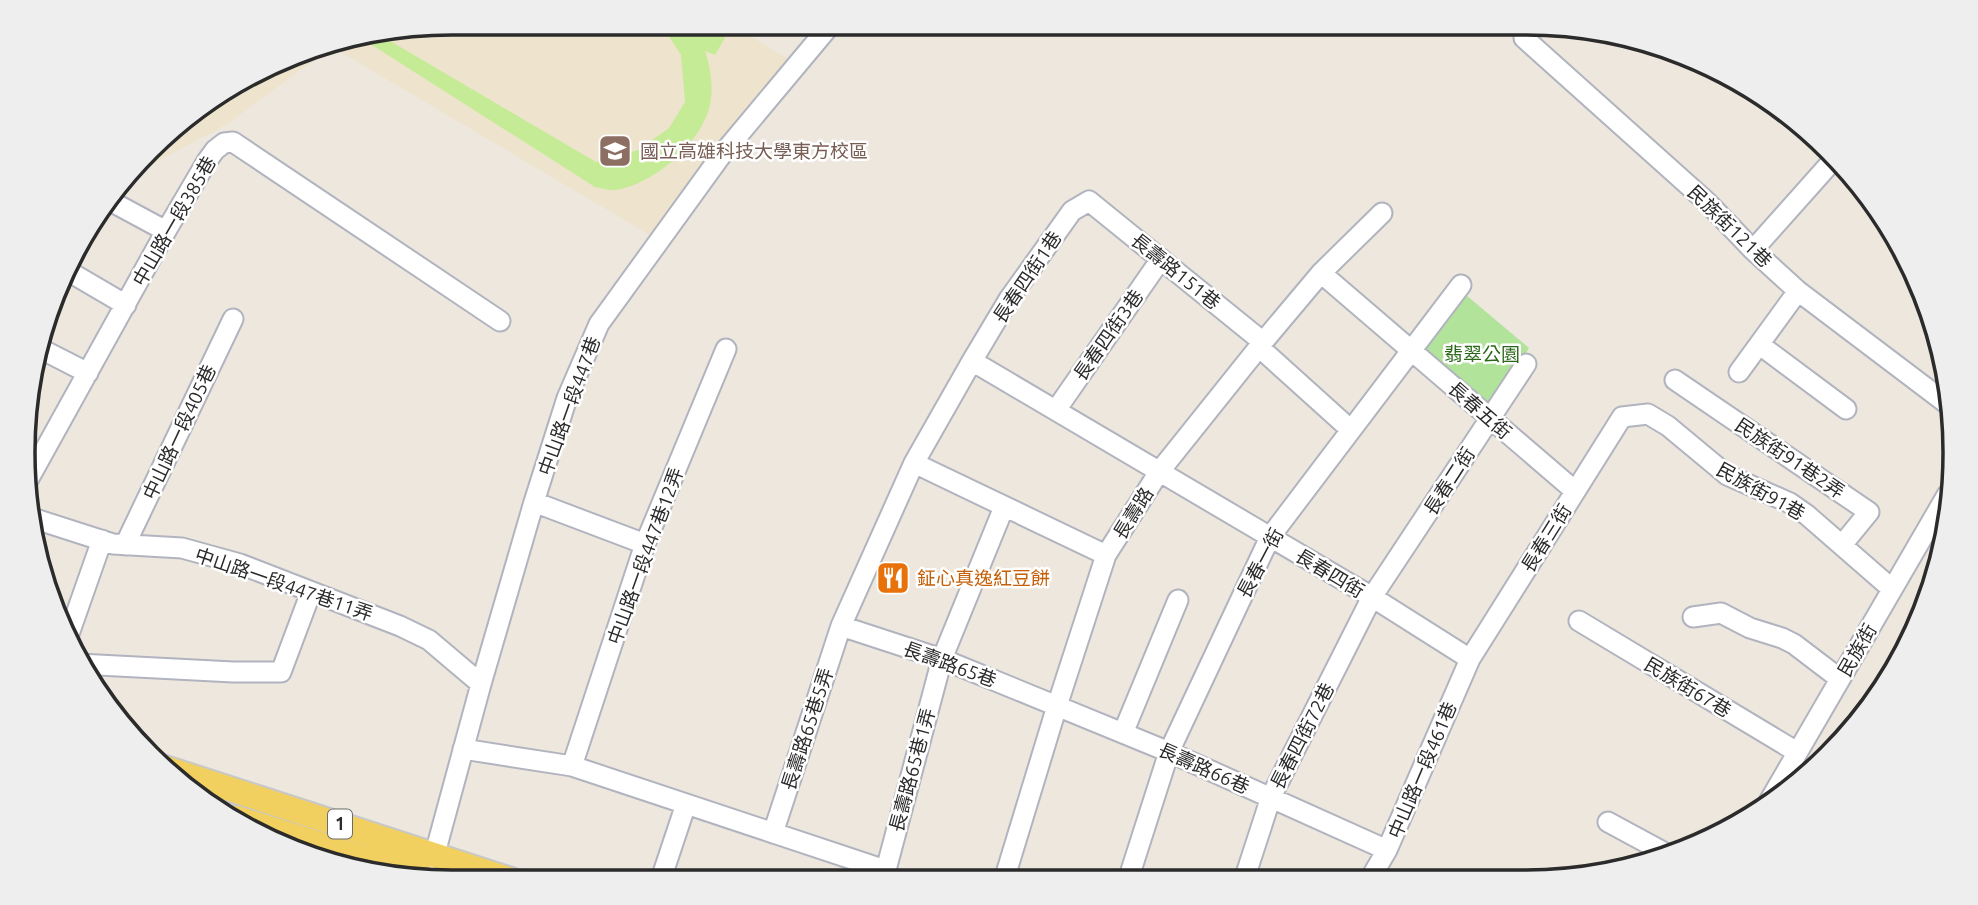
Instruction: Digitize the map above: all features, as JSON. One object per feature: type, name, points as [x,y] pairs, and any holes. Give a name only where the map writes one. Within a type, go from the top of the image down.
[{"type":"main road","name":"1","points":[[190,777],[432,866],[453,870]]},
{"type":"main road","name":"1","points":[[274,830],[383,864]]},
{"type":"street","name":"中山路一段447巷","points":[[432,866],[534,502],[567,398],[599,324],[720,157],[822,35]]},
{"type":"street","name":"民族街121巷","points":[[1524,38],[1707,202],[1753,250],[1798,291],[1939,398]]},
{"type":"street","name":"中山路一段385巷","points":[[36,467],[166,231],[215,150],[224,143],[233,142],[500,321]]},
{"type":"street","points":[[1753,250],[1828,165]]},
{"type":"street","name":"長壽路151巷","points":[[1089,201],[1261,345],[1351,430]]},
{"type":"street","name":"長春四街1巷","points":[[914,463],[1009,299],[1072,211],[1089,201]]},
{"type":"street","points":[[116,205],[166,231]]},
{"type":"street","name":"長壽路","points":[[1007,870],[1106,555],[1159,472],[1261,345],[1321,273],[1382,213]]},
{"type":"street","name":"長春四街3巷","points":[[1056,410],[1161,259]]},
{"type":"street","name":"長春五街","points":[[1321,273],[1575,491]]},
{"type":"street","points":[[75,275],[126,305]]},
{"type":"street","name":"長春一街","points":[[1131,870],[1169,752],[1270,537],[1461,285]]},
{"type":"street","points":[[1739,372],[1798,291]]},
{"type":"street","name":"中山路一段405巷","points":[[125,545],[233,319]]},
{"type":"street","points":[[1759,345],[1846,408]]},
{"type":"street","name":"中山路一段447巷12弄","points":[[572,766],[645,544],[726,349]]},
{"type":"street","points":[[47,352],[88,373]]},
{"type":"street","name":"長春四街","points":[[972,361],[1372,597],[1470,659]]},
{"type":"street","name":"長春二街","points":[[1372,597],[1525,364]]},
{"type":"street","name":"民族街91巷2弄","points":[[1675,380],[1869,512],[1842,545]]},
{"type":"street","name":"民族街91巷","points":[[1622,417],[1648,414],[1668,426],[1727,475],[1790,503],[1892,589]]},
{"type":"street","name":"長春三街","points":[[1470,659],[1622,417]]},
{"type":"street","points":[[914,463],[1106,555]]},
{"type":"street","name":"長壽路65巷5弄","points":[[773,833],[841,626],[914,463]]},
{"type":"street","points":[[534,502],[645,544]]},
{"type":"street","name":"長壽路65巷1弄","points":[[885,870],[942,659],[1004,506]]},
{"type":"street","name":"民族街","points":[[1778,785],[1939,509]]},
{"type":"street","name":"中山路一段447巷11弄","points":[[41,521],[125,545],[181,548],[240,564],[400,625],[429,640],[481,684]]},
{"type":"street","points":[[72,624],[102,540]]},
{"type":"street","points":[[93,665],[281,672],[312,592]]},
{"type":"street","name":"長春四街72巷","points":[[1247,870],[1271,797],[1372,597]]},
{"type":"street","points":[[1123,733],[1178,600]]},
{"type":"street","points":[[1693,617],[1720,613],[1750,628],[1782,638],[1840,679]]},
{"type":"street","name":"民族街67巷","points":[[1580,621],[1797,752]]},
{"type":"street","name":"長壽路65巷","points":[[841,626],[942,659],[1057,706]]},
{"type":"street","name":"中山路一段461巷","points":[[1375,870],[1387,850],[1470,659]]},
{"type":"street","name":"長壽路66巷","points":[[1057,706],[1169,752],[1387,850]]},
{"type":"street","points":[[463,749],[572,766],[773,833],[871,870]]},
{"type":"street","points":[[664,870],[686,804]]},
{"type":"street","points":[[1608,822],[1657,849]]},
{"type":"shaded area","name":"國立高雄科技大學東方校區","points":[[749,35],[795,63],[653,237],[338,51],[371,43],[425,36]]},
{"type":"shaded area","name":"國立高雄科技大學東方校區","points":[[319,57],[229,123],[149,166],[198,121],[221,105],[268,78]]},
{"type":"green space","points":[[668,35],[726,36],[715,55],[705,51],[712,87],[707,114],[700,130],[676,158],[662,169],[631,186],[613,190],[595,187],[369,43],[389,40],[596,162],[638,150],[669,128],[685,102],[681,55]]},
{"type":"green space","name":"翡翠公園","points":[[1466,295],[1529,348],[1491,408],[1422,352]]},
{"type":"place","name":"國立高雄科技大學東方校區","points":[[615,151]]},
{"type":"place","name":"鉦心真逸紅豆餅","points":[[893,578]]}]
